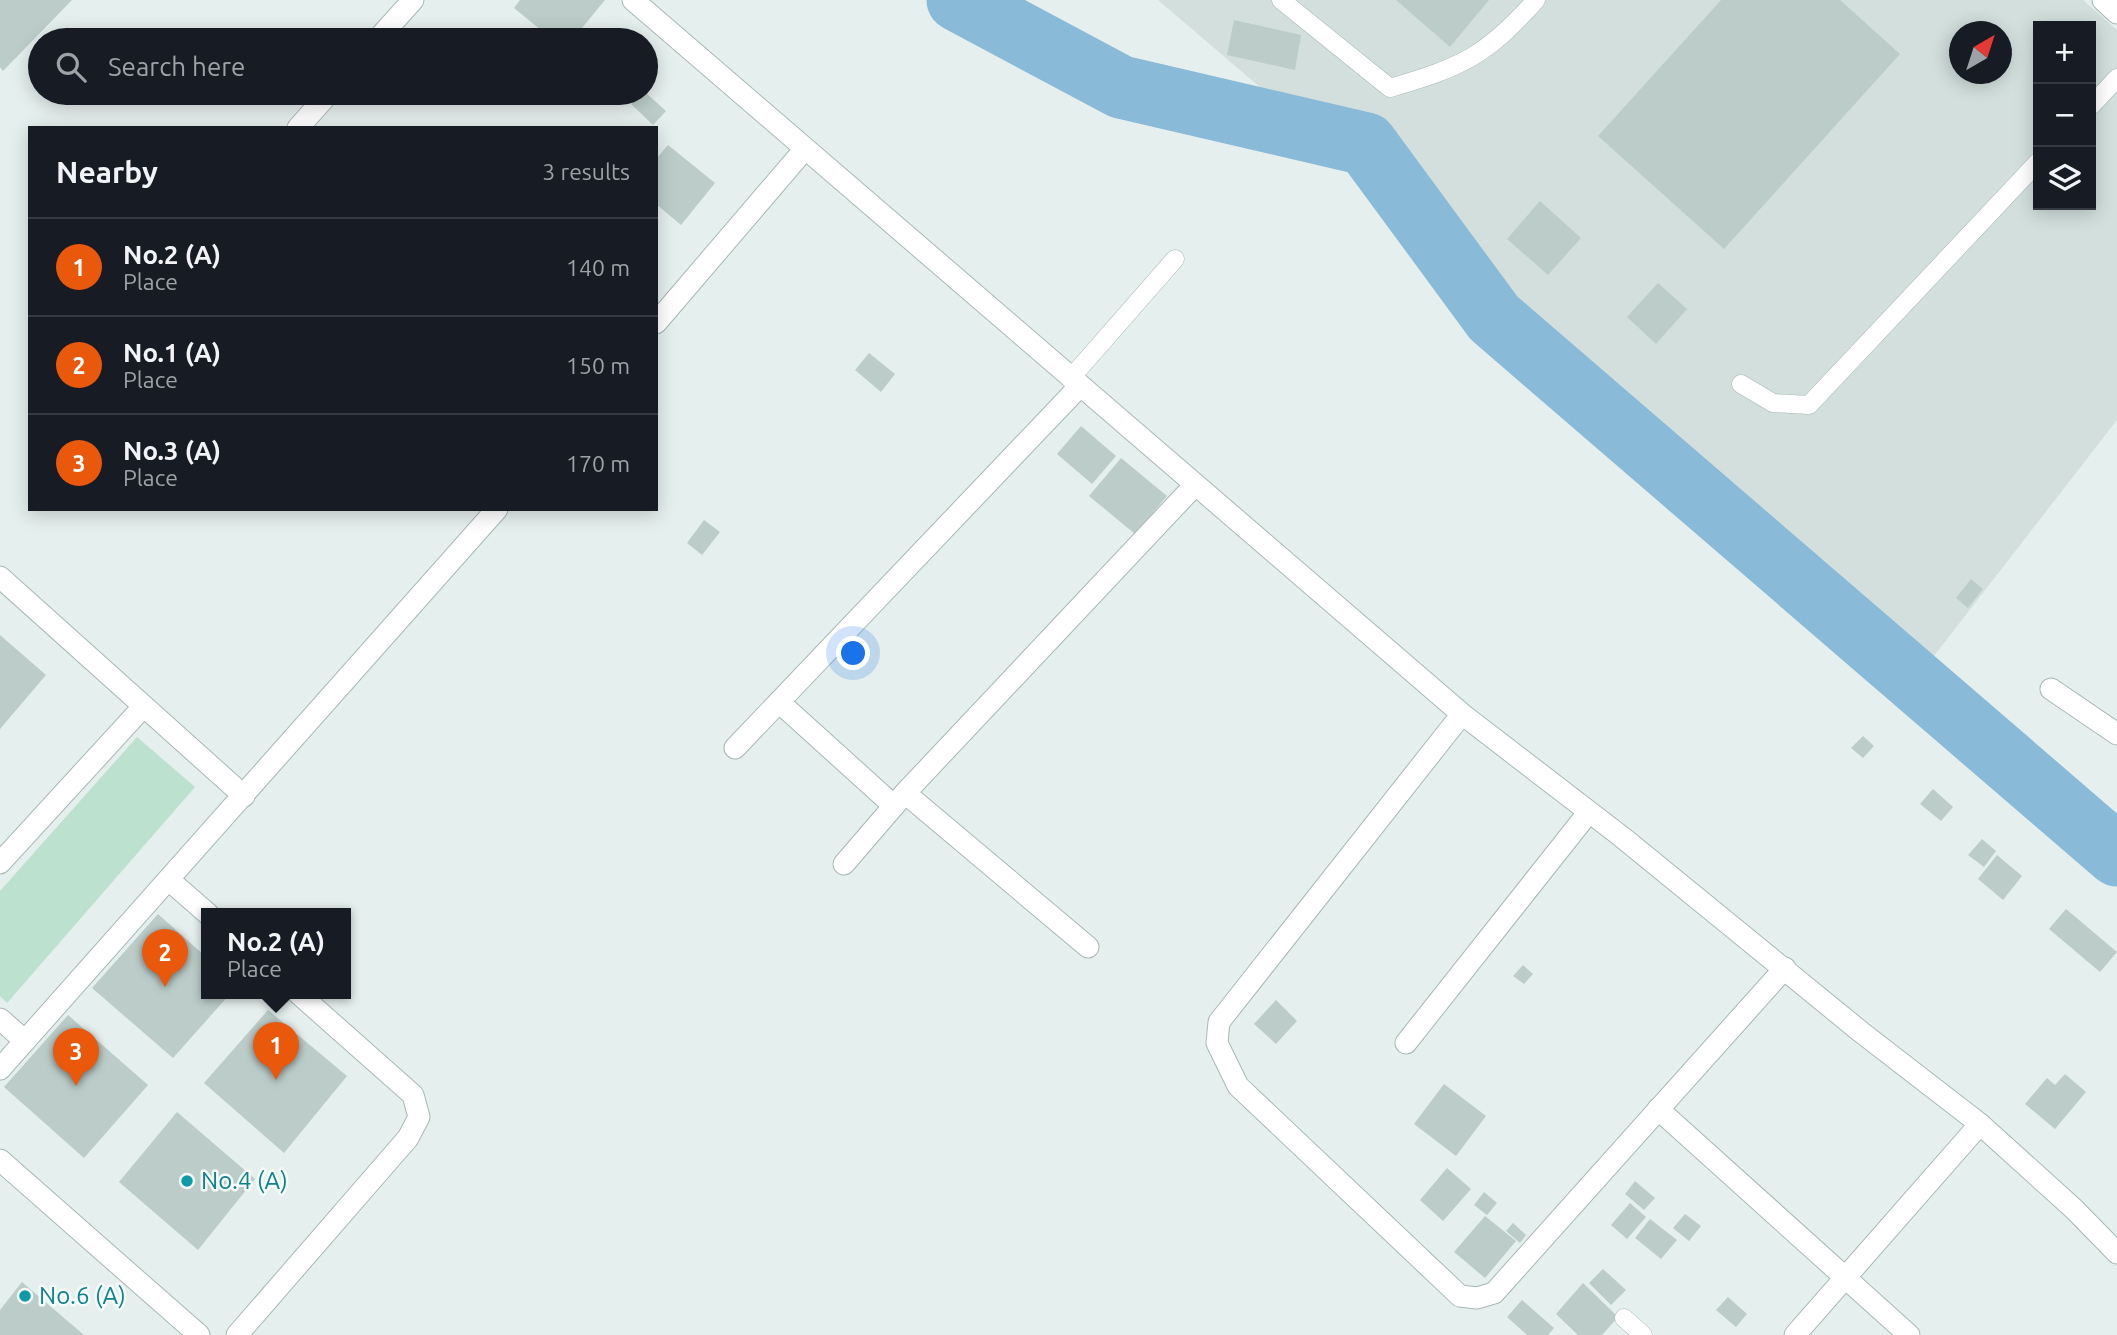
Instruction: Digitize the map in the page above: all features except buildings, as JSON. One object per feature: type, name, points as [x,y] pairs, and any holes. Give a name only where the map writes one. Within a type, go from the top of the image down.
[{"type":"street","points":[[388,28],[413,0]]},
{"type":"street","points":[[633,0],[739,88],[804,150],[1462,714],[1980,1124],[2074,1209],[2117,1253]]},
{"type":"street","points":[[2103,0],[2117,13]]},
{"type":"street","points":[[300,126],[318,105]]},
{"type":"street","points":[[658,321],[804,150]]},
{"type":"street","points":[[735,748],[1074,383]]},
{"type":"street","points":[[844,864],[900,799],[1195,485]]},
{"type":"street","points":[[0,1069],[495,511]]},
{"type":"street","points":[[0,577],[244,796]]},
{"type":"street","points":[[2051,689],[2117,734]]},
{"type":"street","points":[[779,702],[1088,947]]},
{"type":"street","points":[[0,863],[143,707]]},
{"type":"street","points":[[1462,714],[1219,1022],[1217,1043],[1226,1067],[1238,1086],[1460,1296],[1477,1298],[1494,1293],[1785,968]]},
{"type":"street","points":[[1406,1043],[1588,813]]},
{"type":"street","points":[[169,880],[201,908]]},
{"type":"street","points":[[237,1335],[408,1138],[419,1117],[413,1095],[305,999]]},
{"type":"street","points":[[0,1019],[25,1041]]},
{"type":"street","points":[[1658,1110],[1909,1335]]},
{"type":"street","points":[[1796,1335],[1980,1124]]},
{"type":"street","points":[[0,1160],[199,1335]]},
{"type":"lane","points":[[1281,0],[1390,88],[1438,74],[1479,56],[1511,28],[1536,0]]},
{"type":"lane","points":[[2096,101],[2117,78]]},
{"type":"lane","points":[[1741,384],[1773,403],[1809,404],[2033,167]]},
{"type":"lane","points":[[1074,383],[1175,259]]},
{"type":"lane","points":[[1624,1318],[1643,1335]]},
{"type":"shaded area","points":[[1158,0],[2083,0],[2117,30],[2117,420],[1930,661]]},
{"type":"green space","points":[[137,737],[195,787],[7,1003],[0,996],[0,891]]},
{"type":"waterway","points":[[958,0],[1121,87],[1366,144],[1494,318],[2117,855]]},
{"type":"place","name":"No.1 (A)","points":[[165,987]]},
{"type":"place","name":"No.2 (A)","points":[[276,1080]]},
{"type":"place","name":"No.3 (A)","points":[[76,1086]]},
{"type":"place","name":"No.4 (A)","points":[[187,1181]]},
{"type":"place","name":"No.6 (A)","points":[[25,1296]]}]
